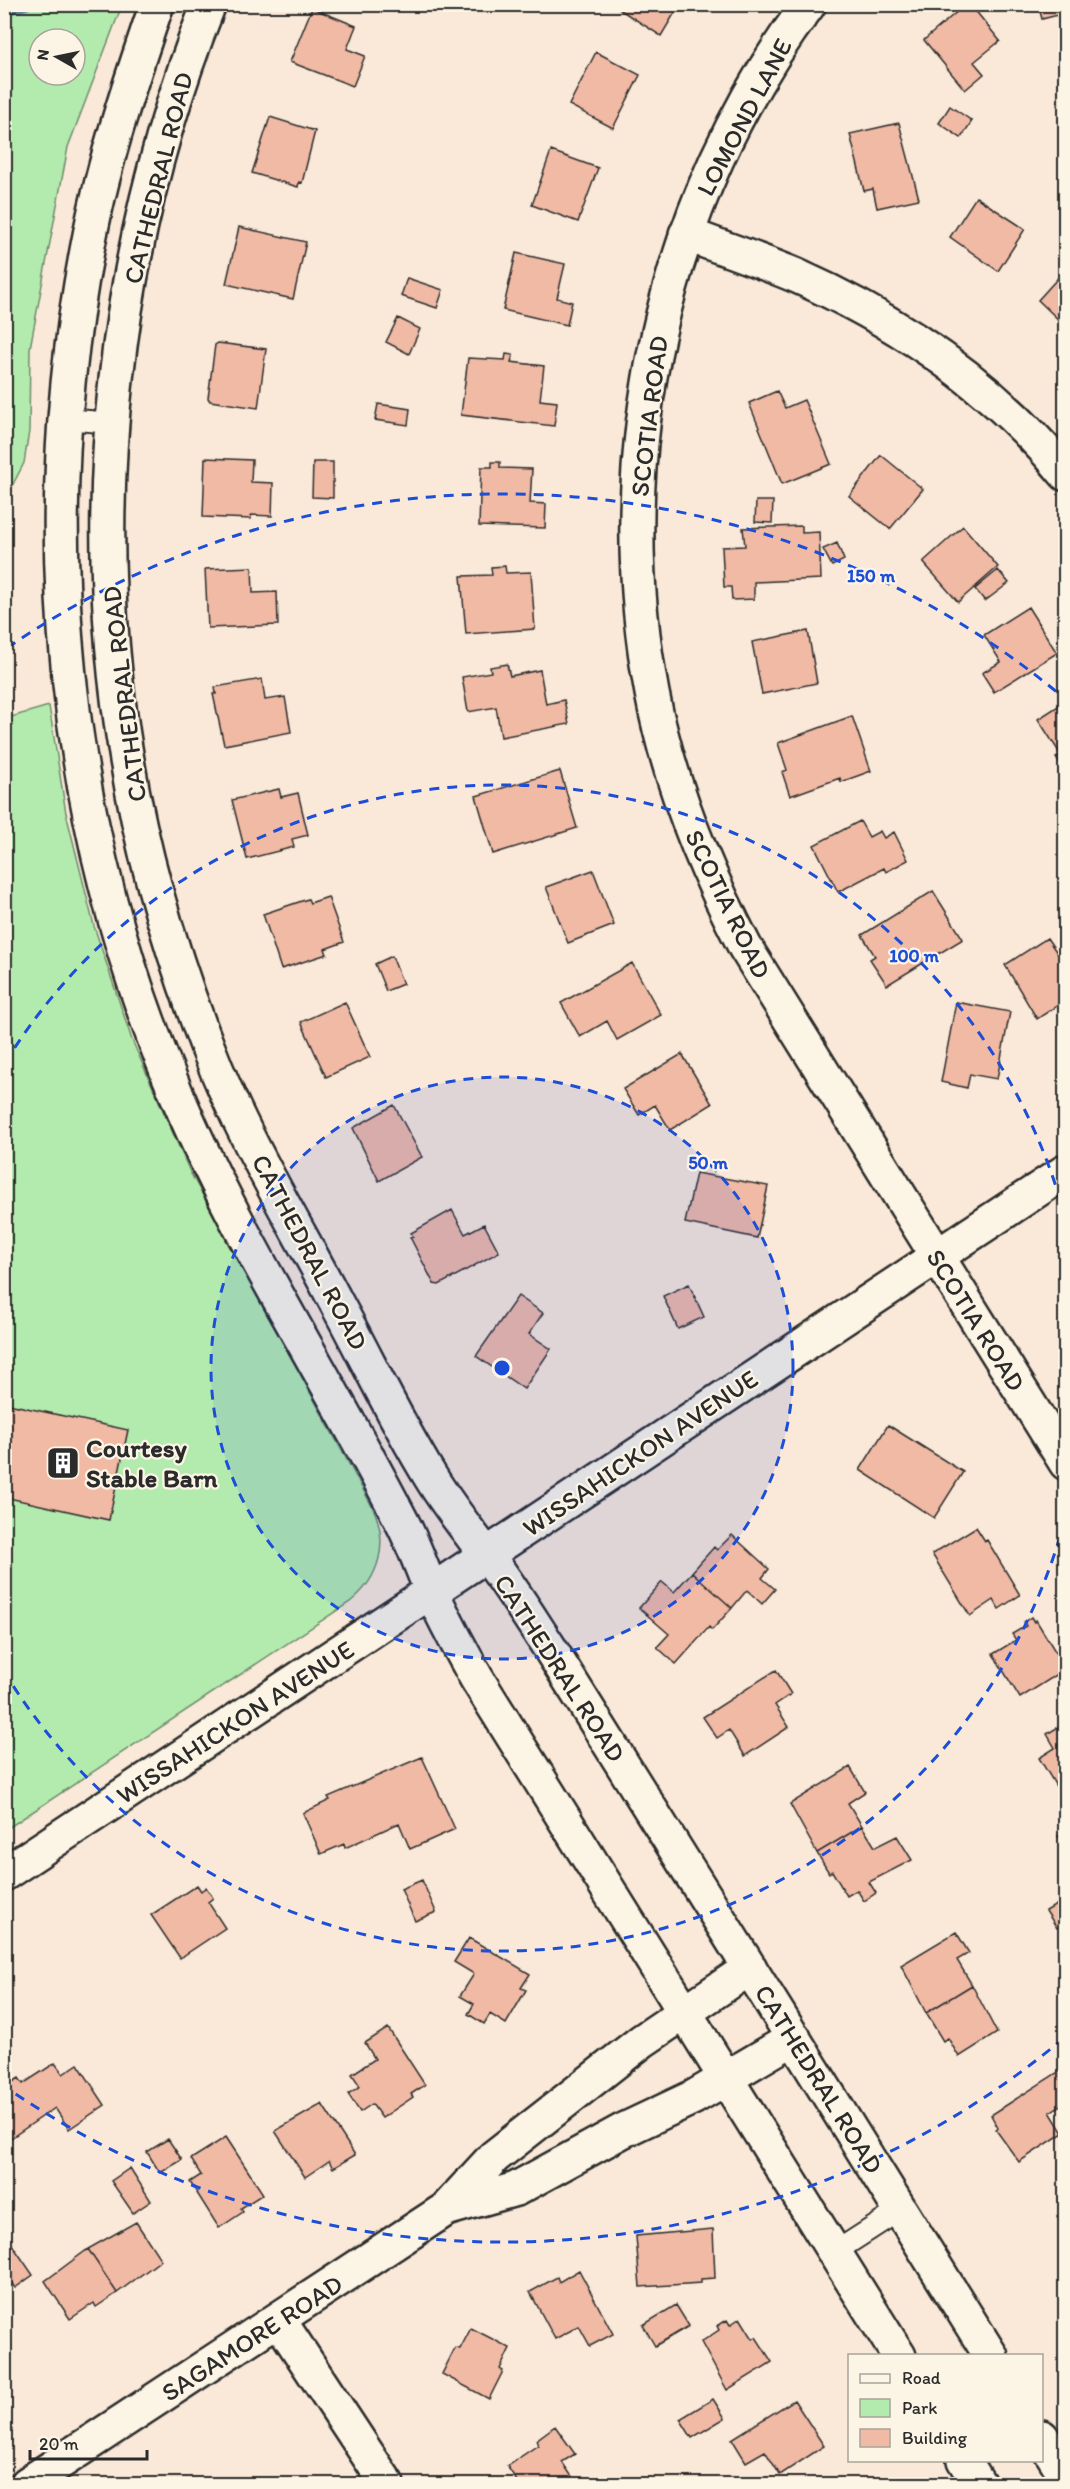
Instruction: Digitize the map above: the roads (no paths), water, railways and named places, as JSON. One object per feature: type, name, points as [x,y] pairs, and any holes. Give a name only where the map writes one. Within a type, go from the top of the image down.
[{"type":"street","name":"CATHEDRAL ROAD","points":[[157,4],[112,145],[90,235],[76,319],[65,420],[60,510],[67,671],[93,835],[118,930],[145,1015],[184,1112],[255,1254],[401,1520],[432,1592],[477,1679],[898,2354]]},
{"type":"street","name":"CATHEDRAL ROAD","points":[[209,4],[166,126],[143,213],[127,301],[112,423],[109,474],[109,569],[115,660],[126,758],[148,863],[178,966],[211,1055],[248,1137],[428,1473],[527,1612],[990,2354]]},
{"type":"street","name":"LOMOND LANE","points":[[686,234],[746,102],[784,38],[809,4]]},
{"type":"street","points":[[686,234],[796,276],[852,303],[907,334],[960,370],[1006,410],[1065,474]]},
{"type":"street","name":"SCOTIA ROAD","points":[[686,234],[666,298],[653,356],[638,490],[638,558],[642,623],[652,693],[669,762],[714,887],[745,946],[1065,1463]]},
{"type":"street","name":"WISSAHICKON AVENUE","points":[[4,1874],[1065,1171]]},
{"type":"street","name":"SAGAMORE ROAD","points":[[27,2484],[446,2209],[494,2157],[684,2012],[750,1968]]},
{"type":"street","name":"SAGAMORE ROAD","points":[[446,2209],[516,2189],[726,2078],[794,2038]]},
{"type":"street","points":[[279,2320],[387,2484]]},
{"type":"street","points":[[1043,2440],[1065,2476]]},
{"type":"street","points":[[965,2462],[979,2484]]},
{"type":"lane","points":[[65,420],[112,423]]},
{"type":"lane","points":[[835,2252],[900,2210]]},
{"type":"waterway","points":[[4,10],[26,4]]},
{"type":"place","name":"Courtesy Stable Barn","points":[[63,1463]]}]
